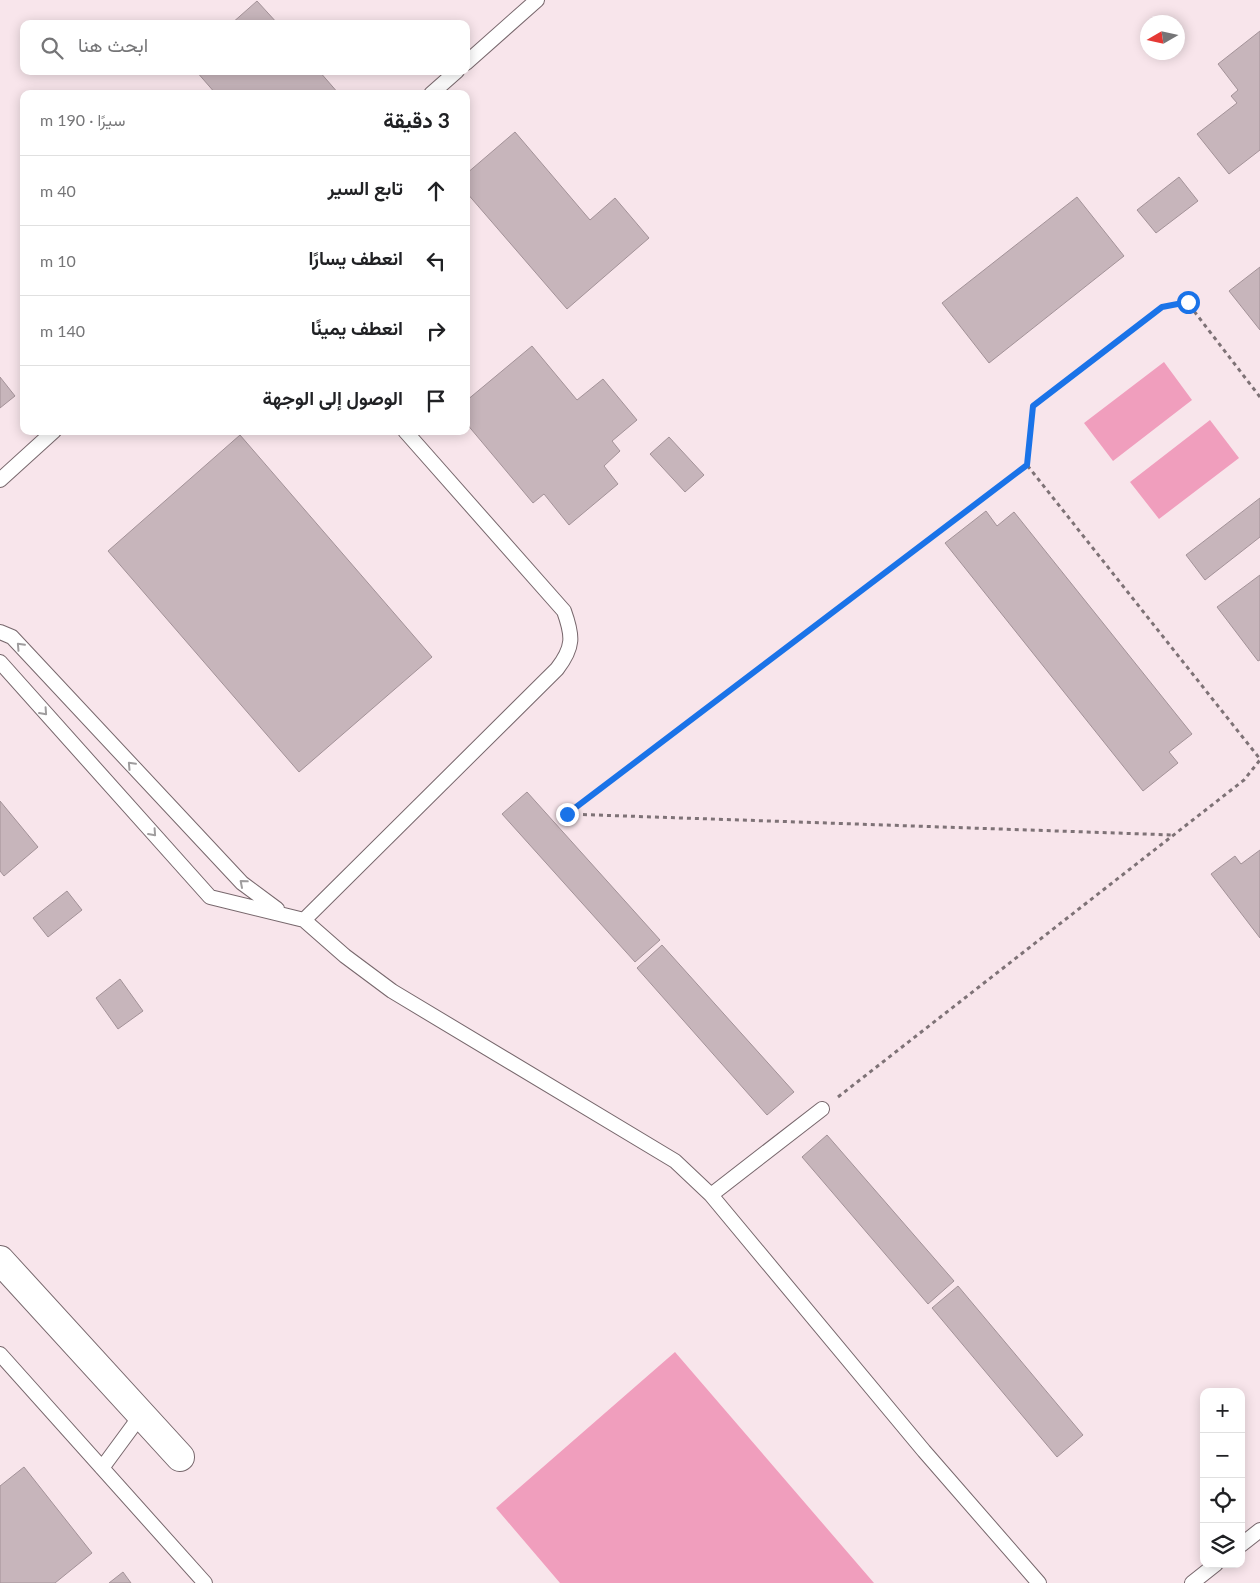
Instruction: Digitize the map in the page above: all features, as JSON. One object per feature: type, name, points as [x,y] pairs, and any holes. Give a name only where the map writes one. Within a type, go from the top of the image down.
[{"type":"street","points":[[0,1260],[180,1457]]},
{"type":"lane","points":[[470,59],[536,0]]},
{"type":"lane","points":[[435,90],[452,75]]},
{"type":"lane","points":[[0,480],[50,435]]},
{"type":"lane","points":[[304,920],[557,669],[568,654],[572,633],[564,610],[409,435]]},
{"type":"lane","points":[[0,632],[12,637],[242,883],[282,912]]},
{"type":"lane","points":[[0,662],[210,897],[282,912],[304,920],[345,956],[392,990],[675,1161],[711,1195],[924,1451],[1039,1583]]},
{"type":"lane","points":[[711,1195],[822,1109]]},
{"type":"lane","points":[[0,1354],[206,1583]]},
{"type":"lane","points":[[102,1468],[141,1414]]},
{"type":"lane","points":[[1245,1542],[1260,1530]]},
{"type":"lane","points":[[1192,1583],[1211,1568]]},
{"type":"path","points":[[822,1109],[1244,780],[1260,760],[1027,465],[1033,406],[1162,307],[1188,302],[1260,397]]},
{"type":"path","points":[[1027,465],[567,814],[1173,835]]},
{"type":"shaded area","points":[[1164,362],[1192,400],[1113,461],[1084,423]]},
{"type":"shaded area","points":[[1210,420],[1239,458],[1159,519],[1130,482]]},
{"type":"shaded area","points":[[675,1352],[874,1583],[560,1583],[496,1508]]},
{"type":"building","points":[[257,1],[274,20],[236,20]]},
{"type":"building","points":[[1260,31],[1260,150],[1229,174],[1197,134],[1237,103],[1231,96],[1238,90],[1218,64]]},
{"type":"building","points":[[199,75],[322,75],[336,90],[213,90]]},
{"type":"building","points":[[515,132],[590,220],[615,198],[649,238],[567,309],[470,197],[470,171]]},
{"type":"building","points":[[1179,177],[1198,201],[1156,233],[1137,210]]},
{"type":"building","points":[[1077,197],[1124,256],[989,363],[942,303]]},
{"type":"building","points":[[1260,267],[1260,330],[1229,291]]},
{"type":"building","points":[[532,346],[577,400],[603,379],[637,420],[612,441],[620,451],[604,466],[618,484],[569,525],[544,494],[533,503],[470,428],[470,398]]},
{"type":"building","points":[[0,377],[15,396],[0,408]]},
{"type":"building","points":[[240,435],[432,657],[299,772],[108,551]]},
{"type":"building","points":[[669,437],[704,475],[685,492],[650,454]]},
{"type":"building","points":[[1260,498],[1260,537],[1205,580],[1186,555]]},
{"type":"building","points":[[986,511],[997,526],[1014,512],[1192,734],[1169,752],[1178,763],[1143,791],[945,543]]},
{"type":"building","points":[[1260,575],[1260,660],[1258,661],[1217,607]]},
{"type":"building","points":[[527,792],[660,940],[635,962],[502,814]]},
{"type":"building","points":[[0,801],[38,847],[4,876],[0,871]]},
{"type":"building","points":[[1260,850],[1260,938],[1211,874],[1235,856],[1241,864]]},
{"type":"building","points":[[67,891],[82,910],[48,937],[33,918]]},
{"type":"building","points":[[662,945],[794,1092],[767,1115],[637,968]]},
{"type":"building","points":[[120,979],[143,1011],[118,1029],[96,998]]},
{"type":"building","points":[[827,1135],[954,1281],[928,1304],[802,1157]]},
{"type":"building","points":[[958,1286],[1083,1435],[1057,1457],[932,1308]]},
{"type":"building","points":[[24,1467],[92,1553],[55,1583],[0,1583],[0,1486]]},
{"type":"building","points":[[123,1572],[131,1583],[109,1583]]},
{"type":"route","points":[[567,814],[1027,465],[1033,406],[1162,307],[1188,302]]}]
